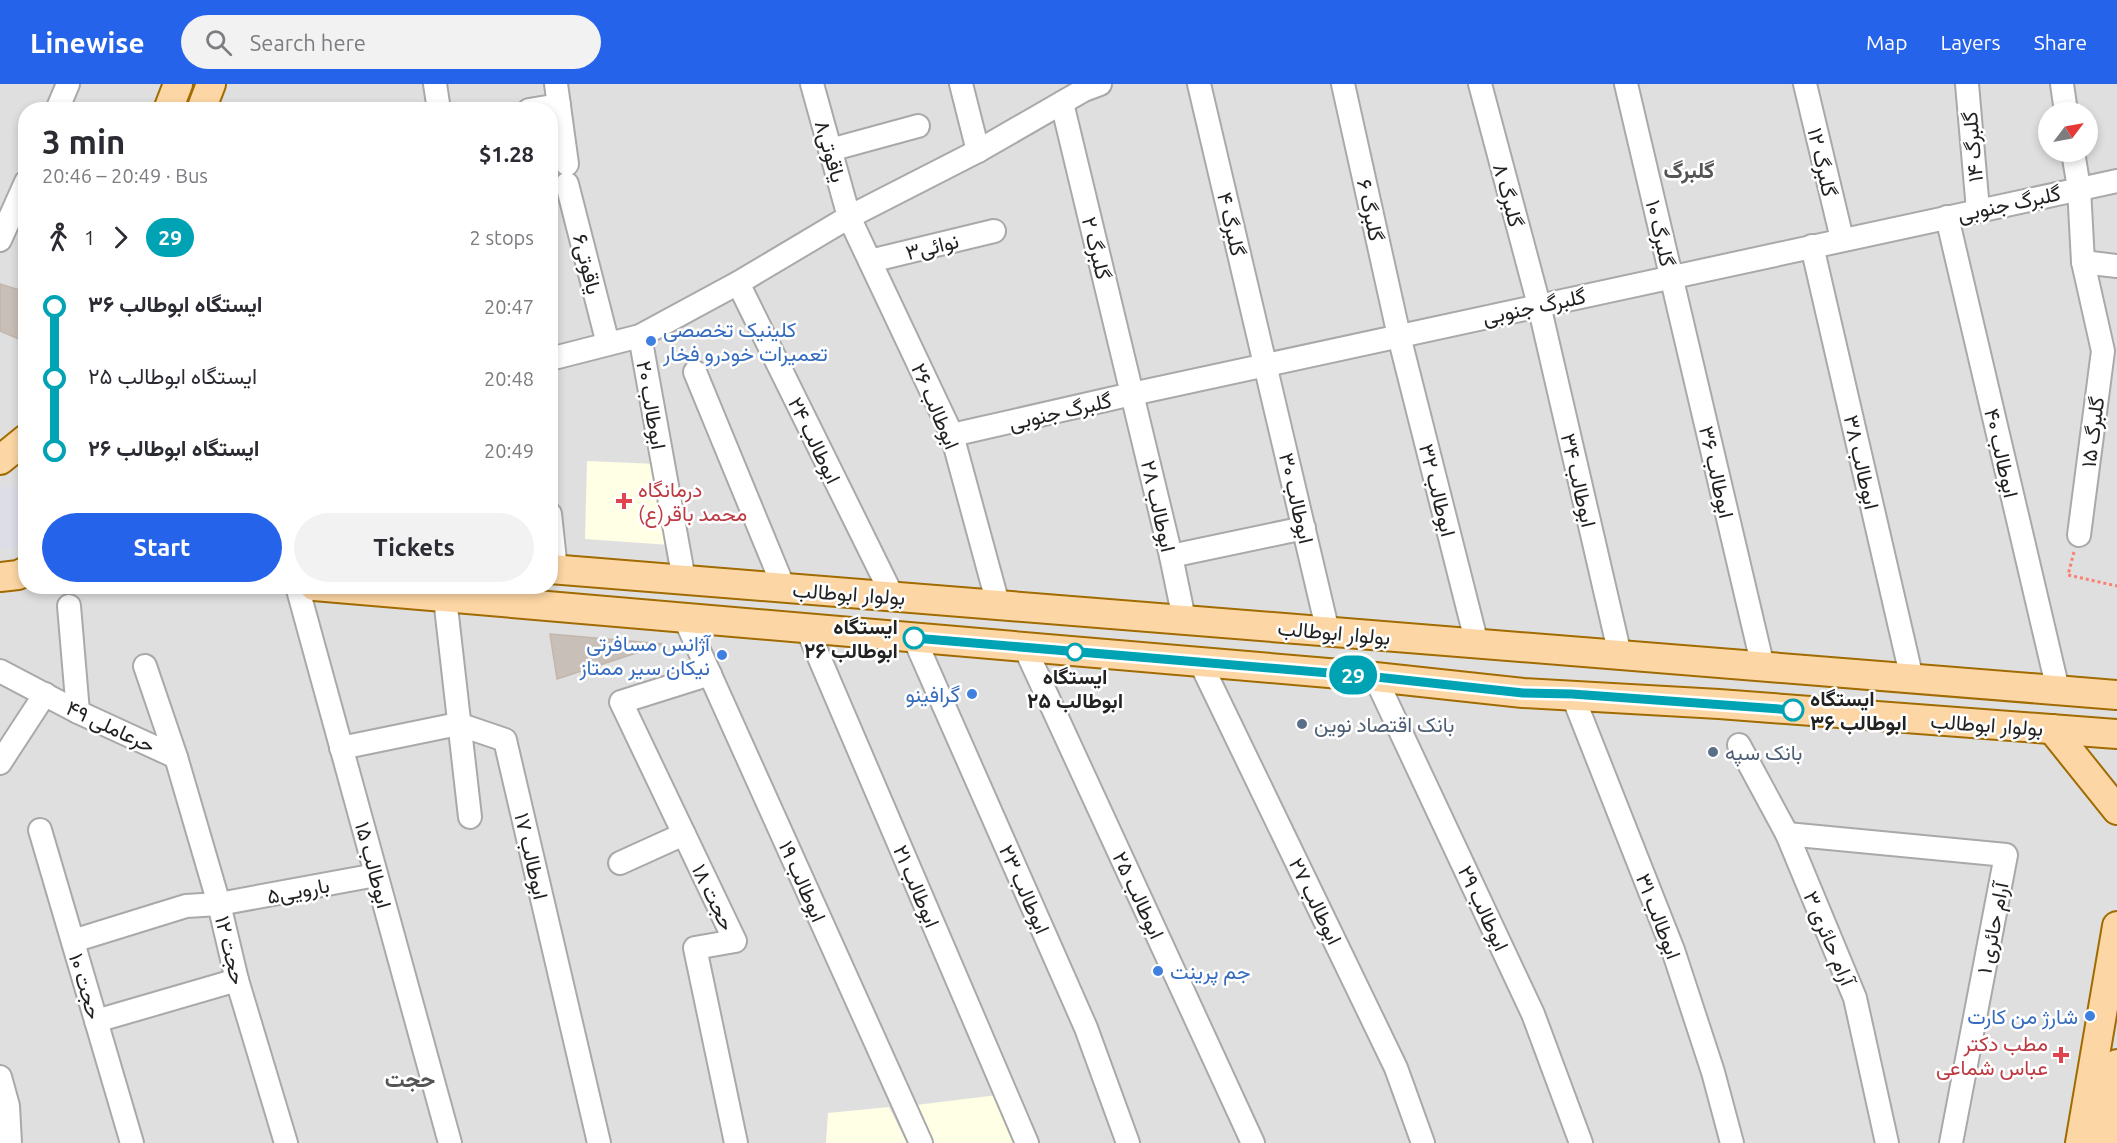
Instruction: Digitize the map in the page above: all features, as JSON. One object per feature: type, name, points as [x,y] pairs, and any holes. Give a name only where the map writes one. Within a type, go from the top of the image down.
[{"type":"main road","points":[[171,102],[178,84]]},
{"type":"main road","points":[[204,102],[211,84]]},
{"type":"main road","points":[[0,462],[18,446]]},
{"type":"main road","points":[[0,462],[18,466]]},
{"type":"main road","name":"بولوار ابوطالب","points":[[558,570],[2117,695]]},
{"type":"main road","points":[[586,611],[590,573]]},
{"type":"main road","name":"بولوار ابوطالب","points":[[401,594],[1376,677],[1523,693],[1572,694],[2117,734]]},
{"type":"main road","points":[[1523,693],[1531,684],[1536,669],[1530,648]]},
{"type":"main road","points":[[2061,691],[2117,681]]},
{"type":"main road","points":[[2052,729],[2117,810]]},
{"type":"main road","points":[[2080,1143],[2117,926]]},
{"type":"main road","points":[[2104,1143],[2117,1064]]},
{"type":"street","points":[[60,102],[68,84]]},
{"type":"street","points":[[435,84],[438,102]]},
{"type":"street","name":"یاقوتی۸","points":[[812,84],[849,217]]},
{"type":"street","points":[[961,84],[978,151]]},
{"type":"street","name":"گلبرگ ۴","points":[[1199,84],[1266,365]]},
{"type":"street","name":"گلبرگ ۶","points":[[1343,84],[1399,336]]},
{"type":"street","name":"گلبرگ ۸","points":[[1480,84],[1539,305]]},
{"type":"street","name":"گلبرگ ۱۰","points":[[1626,84],[1671,277]]},
{"type":"street","name":"گلبرگ ۱۲","points":[[1805,84],[1842,239]]},
{"type":"street","name":"گلبرگ ۱۴","points":[[1966,84],[1978,210]]},
{"type":"street","points":[[2062,84],[2065,102]]},
{"type":"street","points":[[558,357],[640,336],[738,283],[849,217],[978,151],[1089,86]]},
{"type":"street","name":"یاقوتی۶","points":[[558,103],[567,174],[608,344]]},
{"type":"street","name":"گلبرگ ۲","points":[[1062,103],[1132,394]]},
{"type":"street","points":[[830,150],[918,126]]},
{"type":"street","name":"گلبرگ ۱۵","points":[[2075,162],[2079,188],[2083,262],[2103,351],[2079,535]]},
{"type":"street","name":"گلبرگ جنوبی","points":[[952,435],[1947,216],[2117,181]]},
{"type":"street","points":[[0,240],[18,200]]},
{"type":"street","name":"ابوطالب ۴۰","points":[[1947,216],[2061,691]]},
{"type":"street","name":"ابوطالب ۲۶","points":[[849,217],[952,435],[998,604]]},
{"type":"street","name":"نوائی۳","points":[[870,261],[994,231]]},
{"type":"street","name":"ابوطالب ۳۸","points":[[1812,246],[1912,679]]},
{"type":"street","points":[[2083,262],[2117,266]]},
{"type":"street","name":"ابوطالب ۳۶","points":[[1671,277],[1763,667]]},
{"type":"street","name":"ابوطالب ۲۴","points":[[738,283],[892,597]]},
{"type":"street","name":"ابوطالب ۳۴","points":[[1539,305],[1620,655]]},
{"type":"street","name":"ابوطالب ۲۰","points":[[640,336],[684,580]]},
{"type":"street","name":"ابوطالب ۳۲","points":[[1399,336],[1477,644]]},
{"type":"street","name":"ابوطالب ۳۰","points":[[1266,365],[1328,632]]},
{"type":"street","points":[[694,372],[784,588]]},
{"type":"street","name":"ابوطالب ۲۸","points":[[1132,394],[1184,619]]},
{"type":"street","points":[[1171,556],[1304,528]]},
{"type":"street","name":"ابوطالب ۱۵","points":[[299,594],[450,1143]]},
{"type":"street","points":[[445,598],[470,817]]},
{"type":"street","points":[[69,606],[78,712]]},
{"type":"street","name":"ابوطالب ۱۹","points":[[685,619],[921,1143]]},
{"type":"street","name":"ابوطالب ۲۱","points":[[807,629],[1027,1143]]},
{"type":"street","name":"ابوطالب ۲۳","points":[[914,638],[1086,1028],[1128,1143]]},
{"type":"street","name":"ابوطالب ۲۵","points":[[1025,648],[1250,1142]]},
{"type":"street","name":"ابوطالب ۲۷","points":[[1200,662],[1396,1068],[1423,1143]]},
{"type":"street","name":"حجت ۱۲","points":[[145,666],[176,757],[219,904],[237,980],[286,1143]]},
{"type":"street","name":"حرعاملی ۴۹","points":[[0,671],[78,712],[176,757]]},
{"type":"street","name":"حجت ۱۸","points":[[710,674],[621,702],[735,940],[695,948],[736,1143]]},
{"type":"street","name":"ابوطالب ۲۹","points":[[1376,677],[1533,1014],[1581,1143]]},
{"type":"street","points":[[0,763],[45,694]]},
{"type":"street","name":"ابوطالب ۳۱","points":[[1572,694],[1673,950],[1713,1072],[1732,1143]]},
{"type":"street","points":[[341,748],[458,724]]},
{"type":"street","name":"ابوطالب ۱۷","points":[[458,724],[505,740],[599,1143]]},
{"type":"street","name":"آرام حائری ۳","points":[[1739,745],[1787,834],[1855,998],[1887,1143]]},
{"type":"street","name":"حجت ۱۰","points":[[40,830],[132,1143]]},
{"type":"street","points":[[620,863],[684,834]]},
{"type":"street","name":"آرام حائری ۱","points":[[1787,834],[2006,855],[1952,1143]]},
{"type":"street","name":"بارویی۵","points":[[73,941],[186,906],[219,904],[376,875]]},
{"type":"street","points":[[96,1021],[237,980]]},
{"type":"street","points":[[0,1077],[8,1106],[10,1143]]},
{"type":"path","points":[[2079,535],[2068,575],[2117,586]]},
{"type":"shaded area","points":[[0,84],[2117,84],[2117,1143],[0,1143]]},
{"type":"shaded area","name":"درمانگاه محمد باقر(ع)","points":[[587,461],[657,464],[670,545],[585,539]]},
{"type":"shaded area","points":[[7,486],[18,490],[18,545],[8,550],[0,549],[0,487]]},
{"type":"shaded area","points":[[998,1095],[1019,1143],[931,1143],[916,1105]]},
{"type":"shaded area","points":[[889,1107],[907,1143],[826,1143],[828,1113]]},
{"type":"building","points":[[0,284],[18,290],[18,339],[0,331]]},
{"type":"building","points":[[550,634],[664,644],[557,679]]},
{"type":"bus line","name":"29","points":[[914,638],[1376,677],[1523,693],[1572,694],[1793,710]]},
{"type":"place","name":"کلینیک تخصصی تعمیرات خودرو فخار","points":[[651,341]]},
{"type":"place","name":"درمانگاه محمد باقر(ع)","points":[[624,501]]},
{"type":"place","name":"ایستگاه ابوطالب ۲۶","points":[[914,638]]},
{"type":"place","name":"ایستگاه ابوطالب ۲۵","points":[[1075,652]]},
{"type":"place","name":"آژانس مسافرتی نیکان سیر ممتاز","points":[[722,655]]},
{"type":"place","name":"گرافینو","points":[[972,694]]},
{"type":"place","name":"ایستگاه ابوطالب ۳۶","points":[[1793,710]]},
{"type":"place","name":"بانک اقتصاد نوین","points":[[1302,724]]},
{"type":"place","name":"بانک سپه","points":[[1713,752]]},
{"type":"place","name":"جم پرینت","points":[[1158,971]]},
{"type":"place","name":"شارژ من کارت","points":[[2090,1016]]},
{"type":"place","name":"مطب دکتر عباس شماعی","points":[[2061,1055]]},
{"type":"district","name":"گلبرگ","points":[[1689,169]]},
{"type":"district","name":"حجت","points":[[410,1078]]}]
